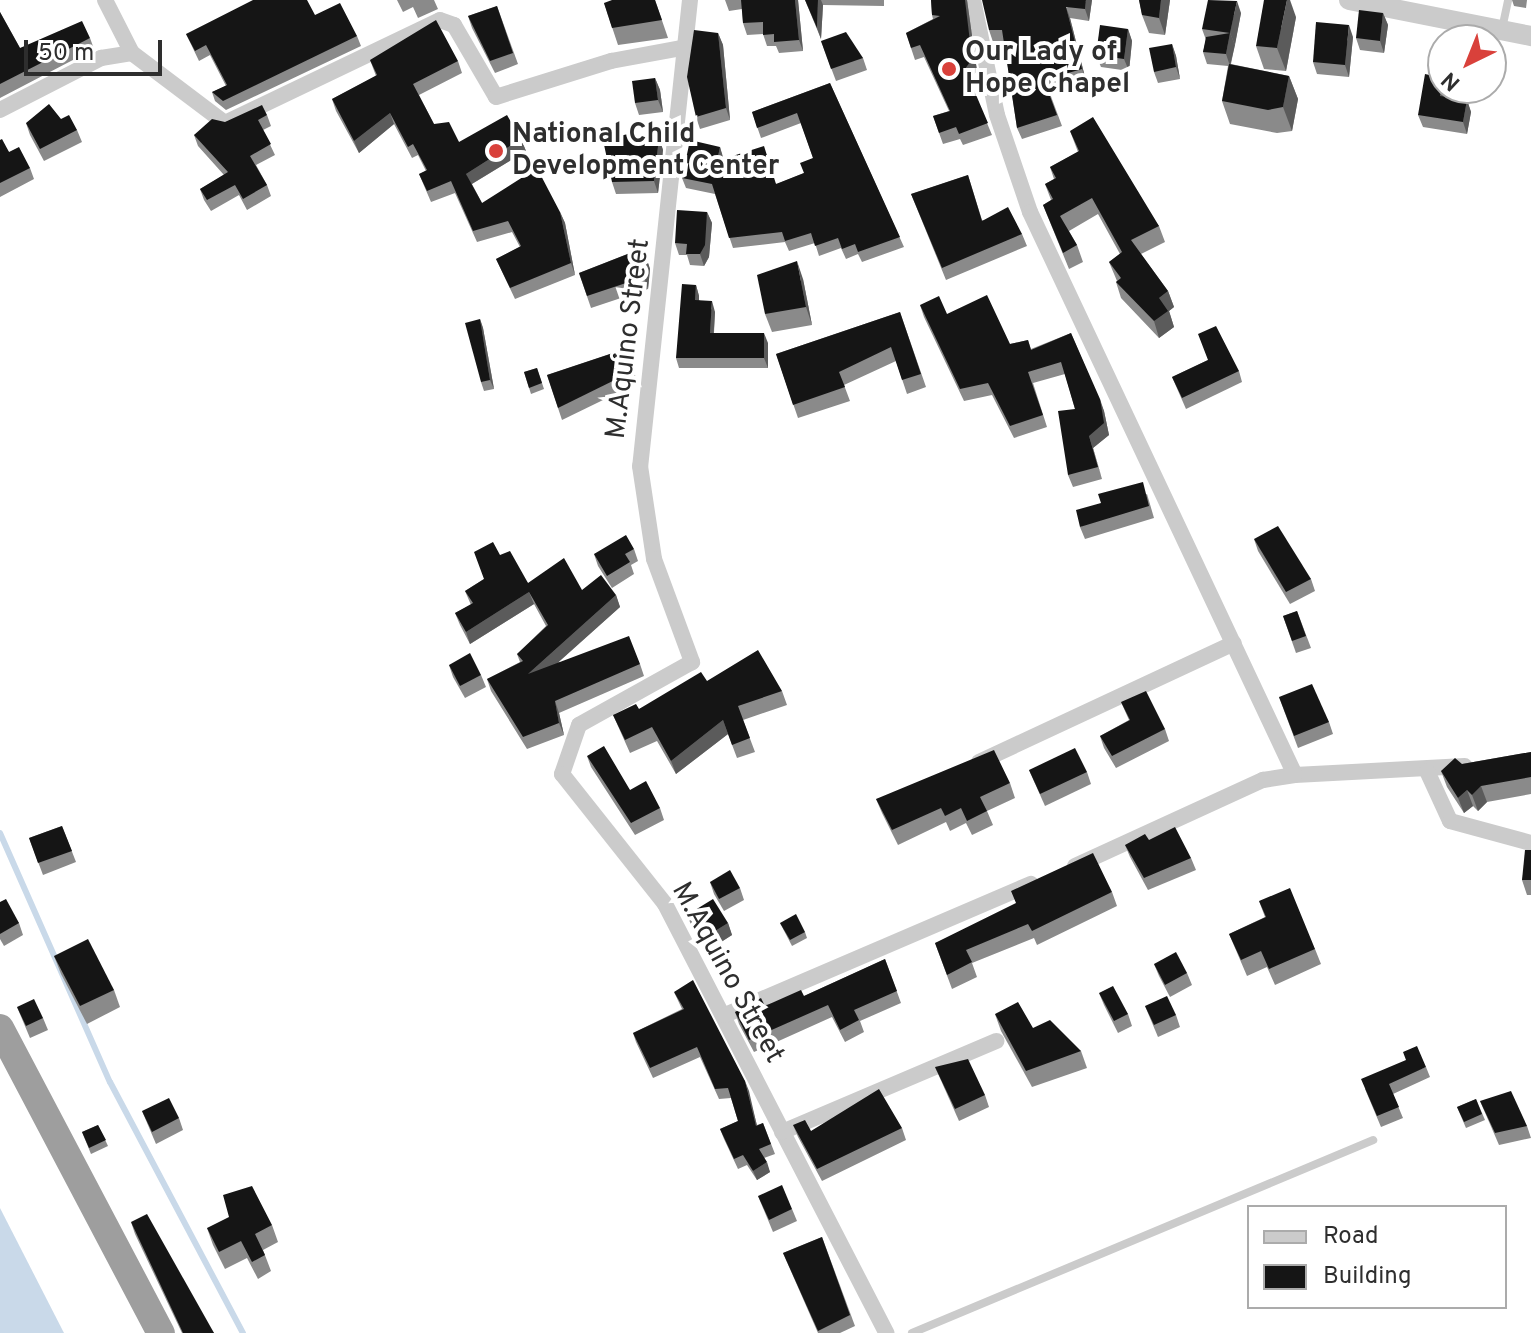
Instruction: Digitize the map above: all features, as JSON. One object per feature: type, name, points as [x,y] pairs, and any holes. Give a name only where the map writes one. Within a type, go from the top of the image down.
[{"type":"highway","points":[[0,1028],[161,1333]]},
{"type":"street","points":[[105,0],[132,53],[225,123],[440,20],[454,25],[496,97],[611,61],[681,48]]},
{"type":"street","name":"M.Aquino Street","points":[[690,0],[681,48],[678,145],[640,466],[654,559],[692,662],[579,725],[562,774],[665,904],[725,1015],[886,1333]]},
{"type":"street","points":[[973,0],[997,115],[1030,212],[1295,775]]},
{"type":"street","points":[[1349,0],[1471,24]]},
{"type":"street","points":[[1507,31],[1531,36]]},
{"type":"street","points":[[0,110],[101,58],[132,53]]},
{"type":"street","points":[[955,773],[1234,643]]},
{"type":"street","points":[[725,1015],[1056,874],[1263,780],[1404,765],[1427,771],[1481,765]]},
{"type":"street","points":[[1427,771],[1450,821],[1531,843]]},
{"type":"street","points":[[782,1132],[996,1041]]},
{"type":"lane","points":[[1503,24],[1508,0]]},
{"type":"lane","points":[[912,1333],[1373,1140]]},
{"type":"water","points":[[0,1208],[64,1333],[0,1333]]},
{"type":"building","points":[[253,0],[307,0],[315,15],[340,3],[357,36],[223,101],[212,92],[227,85],[206,45],[195,51],[186,34]]},
{"type":"building","points":[[612,0],[655,0],[662,20],[612,28],[604,3]]},
{"type":"building","points":[[741,0],[795,0],[799,40],[774,42],[774,34],[763,35],[763,22],[743,23]]},
{"type":"building","points":[[805,0],[818,0],[817,28]]},
{"type":"building","points":[[931,0],[965,0],[972,59],[965,69],[988,123],[959,134],[956,127],[939,133],[933,116],[950,111],[920,45],[911,48],[906,33],[940,16],[932,15]]},
{"type":"building","points":[[982,0],[1086,0],[1085,9],[1066,7],[1082,69],[1044,80],[1057,115],[1017,128],[1002,30],[989,30]]},
{"type":"building","points":[[1139,0],[1161,0],[1159,18],[1142,15]]},
{"type":"building","points":[[1208,0],[1237,1],[1230,33],[1202,29]]},
{"type":"building","points":[[1264,0],[1287,0],[1277,48],[1256,46]]},
{"type":"building","points":[[497,6],[513,53],[490,61],[468,16]]},
{"type":"building","points":[[1359,10],[1383,13],[1380,41],[1356,38]]},
{"type":"building","points":[[0,12],[20,48],[82,21],[90,38],[0,84]]},
{"type":"building","points":[[436,20],[458,61],[413,84],[434,124],[449,122],[459,142],[507,115],[521,139],[466,174],[482,203],[537,168],[560,212],[571,263],[510,288],[496,259],[521,246],[508,221],[473,231],[451,181],[427,191],[419,174],[427,170],[413,144],[408,147],[390,113],[354,141],[332,99],[377,75],[370,60]]},
{"type":"building","points":[[1316,22],[1349,25],[1345,65],[1313,62]]},
{"type":"building","points":[[1100,25],[1128,29],[1124,59],[1096,55]]},
{"type":"building","points":[[694,30],[718,33],[726,108],[696,117],[687,77]]},
{"type":"building","points":[[846,32],[863,58],[831,69],[821,41]]},
{"type":"building","points":[[1230,33],[1226,54],[1203,52],[1206,37]]},
{"type":"building","points":[[1172,44],[1176,67],[1154,72],[1149,48]]},
{"type":"building","points":[[1229,64],[1289,76],[1283,107],[1268,110],[1222,101]]},
{"type":"building","points":[[1425,74],[1427,104],[1466,104],[1463,122],[1418,115]]},
{"type":"building","points":[[655,78],[658,100],[635,103],[632,81]]},
{"type":"building","points":[[830,83],[900,237],[858,252],[855,244],[842,249],[838,238],[815,246],[811,233],[785,241],[782,232],[729,238],[712,184],[682,178],[690,140],[720,147],[717,161],[764,146],[776,184],[804,173],[800,163],[813,158],[797,113],[757,128],[752,112]]},
{"type":"building","points":[[49,104],[61,119],[69,115],[77,130],[40,149],[26,123]]},
{"type":"building","points":[[262,105],[267,115],[258,120],[271,144],[250,156],[267,185],[243,199],[235,185],[207,200],[200,189],[228,172],[194,135],[212,119],[225,122]]},
{"type":"building","points":[[1093,117],[1159,226],[1131,240],[1168,291],[1159,298],[1168,311],[1154,321],[1116,282],[1121,278],[1109,262],[1122,252],[1092,198],[1060,216],[1077,245],[1063,253],[1043,205],[1053,199],[1045,184],[1056,178],[1050,167],[1079,151],[1070,131]]},
{"type":"building","points":[[628,134],[630,142],[659,138],[654,181],[612,182],[603,140]]},
{"type":"building","points":[[0,140],[9,152],[19,147],[30,168],[0,183]]},
{"type":"building","points":[[968,175],[982,221],[1008,207],[1022,234],[942,268],[911,194]]},
{"type":"building","points":[[677,210],[707,212],[705,245],[700,254],[686,254],[687,244],[675,243]]},
{"type":"building","points":[[643,248],[646,257],[644,277],[587,296],[579,273]]},
{"type":"building","points":[[797,261],[806,307],[765,314],[757,275]]},
{"type":"building","points":[[682,284],[696,285],[695,300],[712,301],[710,333],[764,333],[764,358],[676,358]]},
{"type":"building","points":[[987,295],[1010,344],[1028,340],[1031,350],[1071,333],[1100,399],[1104,423],[1089,436],[1098,467],[1068,475],[1058,411],[1075,409],[1061,362],[1028,372],[1043,415],[1010,426],[988,383],[960,389],[920,305],[939,296],[947,314]]},
{"type":"building","points":[[900,312],[921,374],[902,380],[891,347],[839,372],[845,387],[793,405],[776,354]]},
{"type":"building","points":[[480,319],[490,380],[481,382],[465,323]]},
{"type":"building","points":[[1216,326],[1239,371],[1182,398],[1172,377],[1208,360],[1198,334]]},
{"type":"building","points":[[625,349],[633,371],[558,408],[547,375]]},
{"type":"building","points":[[537,368],[542,383],[529,388],[524,372]]},
{"type":"building","points":[[1143,482],[1149,506],[1080,527],[1076,510],[1101,503],[1098,494]]},
{"type":"building","points":[[1278,526],[1311,579],[1286,592],[1254,539]]},
{"type":"building","points":[[626,535],[634,549],[625,554],[630,562],[607,576],[594,554]]},
{"type":"building","points":[[493,542],[500,555],[510,551],[528,583],[564,558],[582,590],[601,575],[616,595],[528,674],[629,636],[640,664],[555,701],[559,723],[523,737],[487,679],[523,661],[517,654],[548,625],[529,592],[466,632],[455,613],[473,603],[465,591],[484,579],[474,552]]},
{"type":"building","points":[[1297,611],[1306,636],[1292,641],[1283,616]]},
{"type":"building","points":[[758,650],[782,691],[738,706],[750,738],[732,745],[723,720],[671,761],[652,727],[625,740],[613,715],[636,704],[639,709],[701,672],[707,681]]},
{"type":"building","points":[[470,653],[481,675],[460,686],[449,665]]},
{"type":"building","points":[[1312,684],[1329,722],[1294,736],[1279,697]]},
{"type":"building","points":[[1146,691],[1165,729],[1112,756],[1100,736],[1130,720],[1121,702]]},
{"type":"building","points":[[604,746],[630,790],[646,781],[660,808],[631,823],[587,756]]},
{"type":"building","points":[[1075,748],[1087,772],[1040,794],[1029,770]]},
{"type":"building","points":[[994,750],[1010,783],[980,797],[987,811],[967,821],[961,808],[945,816],[941,808],[892,830],[876,799]]},
{"type":"building","points":[[1531,752],[1531,777],[1481,786],[1472,795],[1467,790],[1458,798],[1441,771],[1455,758],[1462,764]]},
{"type":"building","points":[[62,826],[72,851],[38,863],[29,838]]},
{"type":"building","points":[[1175,827],[1191,858],[1144,878],[1125,845],[1145,834],[1149,840]]},
{"type":"building","points":[[1525,850],[1531,850],[1531,880],[1522,880]]},
{"type":"building","points":[[1093,853],[1112,892],[1032,931],[1028,924],[966,950],[972,962],[947,975],[935,943],[1016,903],[1011,891]]},
{"type":"building","points":[[730,870],[740,888],[719,899],[710,882]]},
{"type":"building","points":[[1290,888],[1315,949],[1269,969],[1261,951],[1241,960],[1229,934],[1266,917],[1259,901]]},
{"type":"building","points":[[6,899],[19,923],[0,934],[0,902]]},
{"type":"building","points":[[713,899],[728,923],[702,939],[687,915]]},
{"type":"building","points":[[796,914],[805,932],[790,940],[780,923]]},
{"type":"building","points":[[88,939],[114,990],[80,1006],[54,956]]},
{"type":"building","points":[[1176,952],[1187,973],[1165,985],[1154,964]]},
{"type":"building","points":[[885,959],[897,991],[854,1010],[859,1020],[840,1030],[828,1005],[749,1040],[735,1012],[761,998],[765,1006],[801,990],[804,996]]},
{"type":"building","points":[[693,980],[745,1081],[756,1126],[763,1123],[771,1144],[759,1149],[767,1162],[753,1171],[743,1155],[734,1159],[720,1129],[738,1121],[728,1088],[715,1089],[697,1047],[650,1068],[633,1033],[684,1009],[674,992]]},
{"type":"building","points":[[1113,986],[1128,1014],[1114,1021],[1099,993]]},
{"type":"building","points":[[1167,996],[1176,1015],[1154,1025],[1145,1006]]},
{"type":"building","points":[[34,999],[43,1018],[26,1026],[17,1007]]},
{"type":"building","points":[[1018,1002],[1033,1028],[1050,1020],[1081,1051],[1026,1071],[995,1014]]},
{"type":"building","points":[[1417,1046],[1426,1067],[1389,1084],[1399,1107],[1377,1116],[1361,1079],[1406,1060],[1403,1052]]},
{"type":"building","points":[[968,1059],[985,1095],[955,1109],[935,1067]]},
{"type":"building","points":[[879,1089],[902,1128],[817,1169],[793,1125],[805,1120],[811,1131]]},
{"type":"building","points":[[1511,1091],[1527,1126],[1495,1133],[1480,1101]]},
{"type":"building","points":[[169,1098],[179,1118],[152,1132],[142,1111]]},
{"type":"building","points":[[1476,1099],[1482,1114],[1464,1122],[1457,1107]]},
{"type":"building","points":[[98,1125],[106,1140],[89,1148],[82,1132]]},
{"type":"building","points":[[782,1185],[792,1209],[769,1220],[758,1196]]},
{"type":"building","points":[[252,1186],[272,1225],[255,1234],[265,1255],[252,1262],[241,1241],[219,1252],[207,1228],[229,1217],[223,1195]]},
{"type":"building","points":[[147,1214],[214,1333],[183,1333],[131,1222]]},
{"type":"building","points":[[822,1237],[850,1315],[818,1331],[783,1253]]},
{"type":"waterway","points":[[0,833],[110,1082],[243,1333]]},
{"type":"place","name":"Our Lady of Hope Chapel","points":[[949,69]]},
{"type":"place","name":"National Child Development Center","points":[[496,151]]}]
